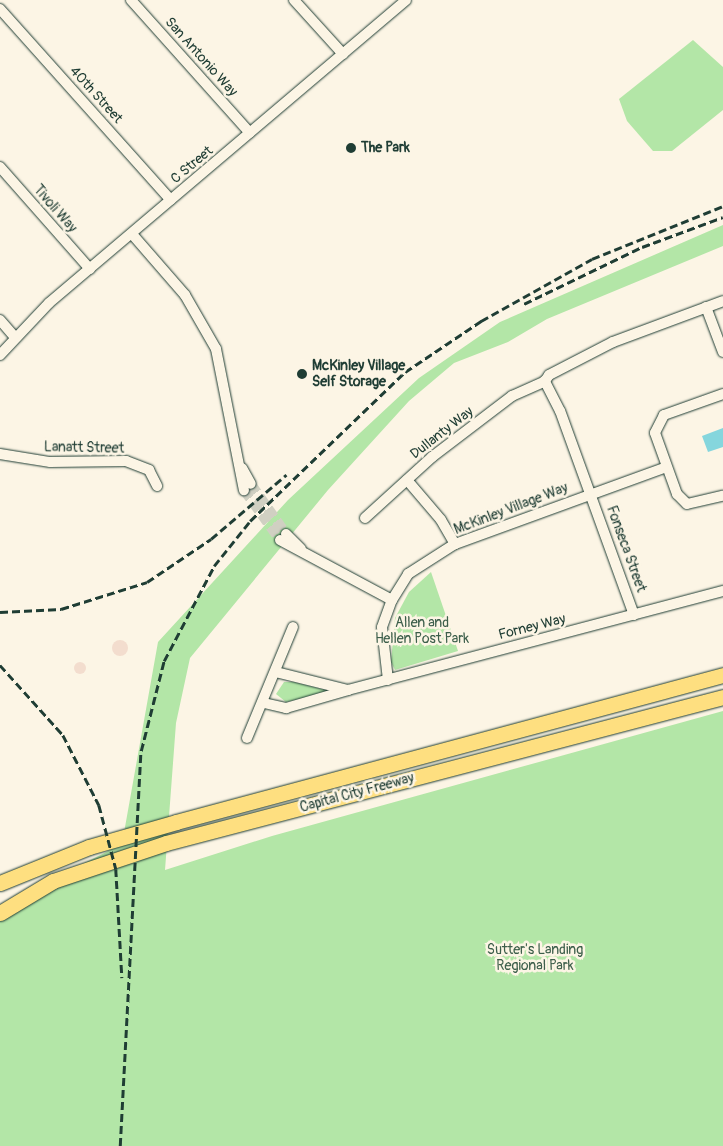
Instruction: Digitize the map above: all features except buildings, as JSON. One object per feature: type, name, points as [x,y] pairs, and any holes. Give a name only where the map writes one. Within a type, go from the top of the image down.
[{"type":"highway","name":"Capital City Freeway","points":[[0,883],[88,847],[723,675]]},
{"type":"highway","name":"Capital City Freeway","points":[[0,912],[53,881],[166,843],[723,697]]},
{"type":"street","name":"San Antonio Way","points":[[131,0],[250,133]]},
{"type":"street","points":[[294,0],[343,54]]},
{"type":"street","name":"C Street","points":[[0,356],[15,337],[90,269],[406,0]]},
{"type":"street","name":"40th Street","points":[[0,10],[171,200]]},
{"type":"street","name":"Tivoli Way","points":[[0,168],[90,269]]},
{"type":"street","points":[[132,234],[203,321],[226,387],[239,463],[247,487]]},
{"type":"street","name":"Dullanty Way","points":[[365,518],[407,480],[512,396],[545,381],[548,375],[613,342],[723,301]]},
{"type":"street","points":[[706,307],[723,352]]},
{"type":"street","points":[[0,320],[15,337]]},
{"type":"street","points":[[545,381],[591,493]]},
{"type":"street","points":[[723,394],[664,415],[658,422],[655,433],[666,467],[686,504],[723,496]]},
{"type":"street","name":"Lanatt Street","points":[[0,454],[50,462],[126,460],[149,470],[156,486]]},
{"type":"street","name":"McKinley Village Way","points":[[388,680],[381,643],[392,600],[408,574],[455,544],[666,467]]},
{"type":"street","points":[[407,480],[441,520],[455,544]]},
{"type":"street","name":"Fonseca Street","points":[[591,493],[634,615]]},
{"type":"street","points":[[283,537],[311,558],[392,600]]},
{"type":"street","name":"Forney Way","points":[[264,703],[286,708],[723,591]]},
{"type":"street","points":[[247,738],[264,703],[293,627]]},
{"type":"street","name":"Forney Way","points":[[276,672],[348,690]]},
{"type":"shaded area","points":[[117,640],[123,640],[128,645],[126,654],[117,656],[112,651],[112,645]]},
{"type":"shaded area","points":[[78,662],[82,662],[86,668],[82,674],[78,674],[74,670],[74,666]]},
{"type":"green space","points":[[693,40],[723,67],[723,110],[672,151],[653,151],[627,121],[619,99]]},
{"type":"green space","name":"Sutter's Landing Regional Park","points":[[723,225],[723,246],[547,319],[508,342],[454,363],[409,401],[328,490],[190,658],[176,723],[165,870],[272,836],[723,711],[723,1146],[0,1146],[0,906],[122,844],[158,642],[288,500],[419,378],[500,322]]},
{"type":"green space","name":"Allen and Hellen Post Park","points":[[431,572],[458,651],[395,670],[391,662],[395,618],[409,592]]},
{"type":"green space","points":[[284,682],[294,682],[333,692],[286,702],[276,694]]},
{"type":"water","points":[[723,428],[723,447],[708,452],[702,436]]},
{"type":"tunnel","points":[[251,484],[286,534]]},
{"type":"tunnel","points":[[244,490],[280,540]]},
{"type":"railway","points":[[120,1146],[141,751],[164,661],[214,566],[250,521],[405,372],[481,321],[592,259],[723,206]]},
{"type":"railway","points":[[524,304],[642,247],[723,217]]},
{"type":"railway","points":[[0,612],[61,609],[147,582],[211,539],[286,475]]},
{"type":"railway","points":[[0,665],[63,735],[99,805],[116,869],[122,978]]},
{"type":"place","name":"The Park","points":[[351,148]]},
{"type":"place","name":"McKinley Village Self Storage","points":[[302,374]]}]
